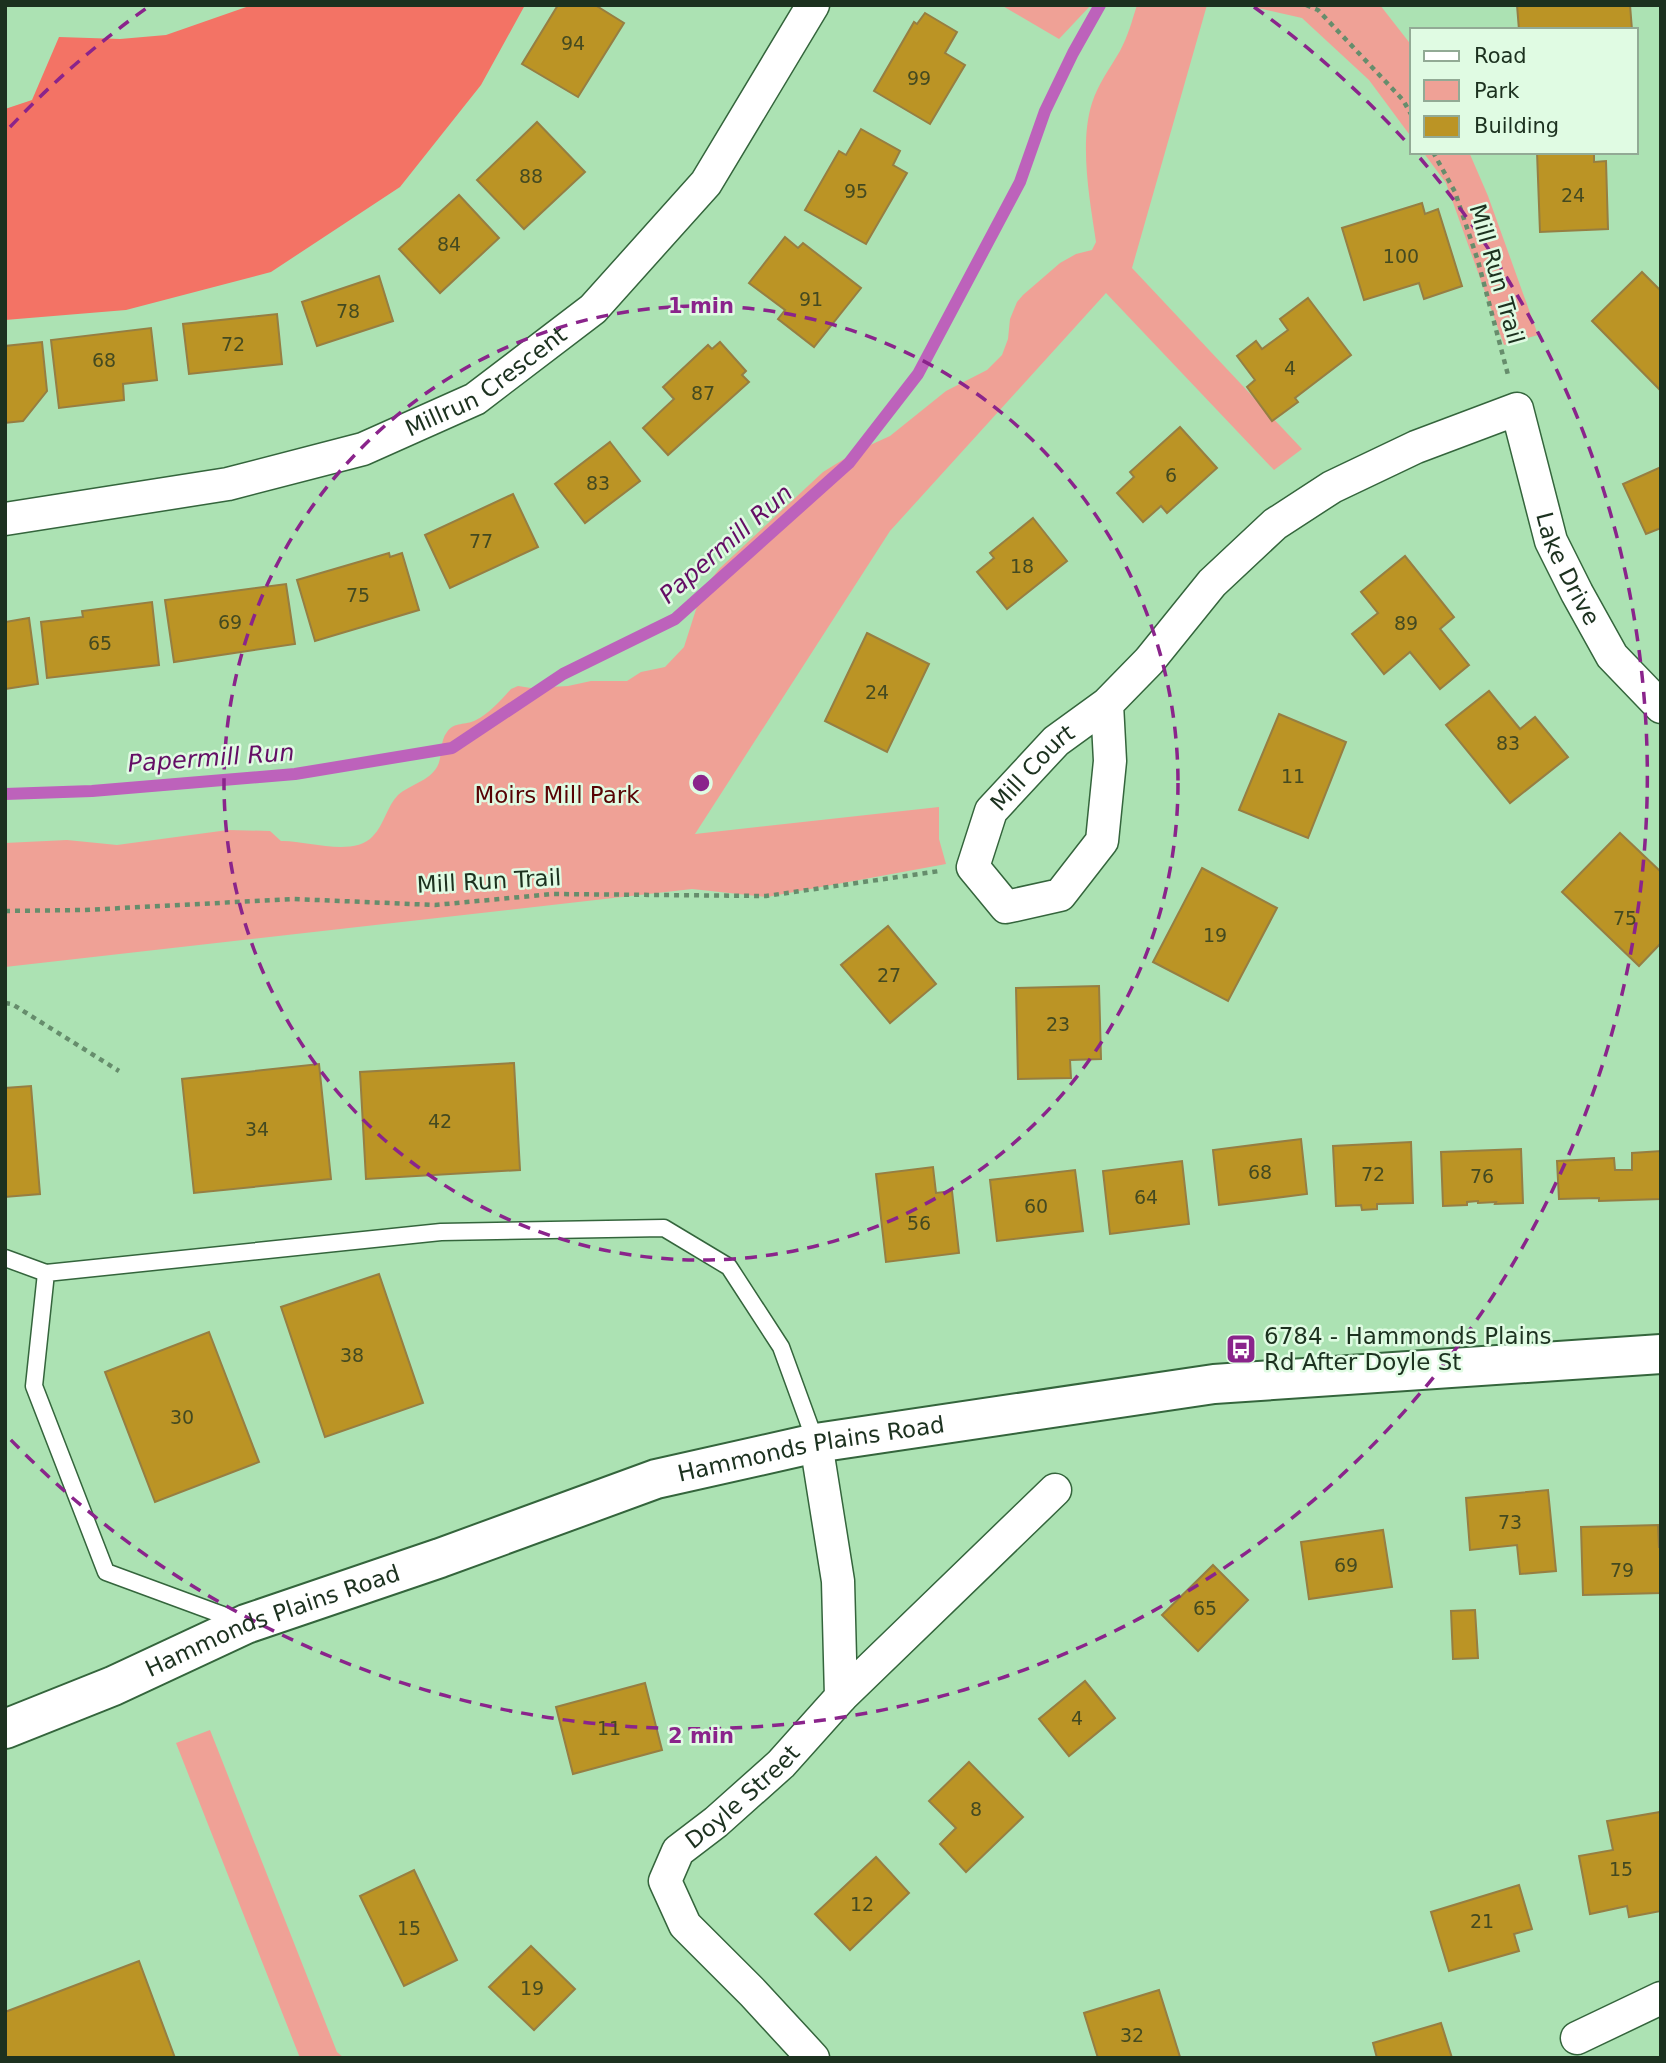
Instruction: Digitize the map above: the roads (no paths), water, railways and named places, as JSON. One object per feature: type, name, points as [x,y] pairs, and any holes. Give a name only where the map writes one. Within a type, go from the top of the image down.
[{"type":"main road","name":"Hammonds Plains Road","points":[[5,1729],[113,1686],[246,1624],[440,1558],[656,1479],[816,1443],[1214,1384],[1661,1354]]},
{"type":"street","name":"Millrun Crescent","points":[[5,519],[229,484],[363,449],[475,399],[593,309],[706,183],[813,5]]},
{"type":"street","name":"Mill Court","points":[[1107,704],[1110,761],[1102,841],[1060,895],[1006,907],[972,867],[991,811],[1056,741],[1107,704],[1149,661],[1212,583],[1275,524],[1332,486],[1416,447],[1517,410]]},
{"type":"street","name":"Lake Drive","points":[[1517,410],[1551,541],[1612,656],[1661,707]]},
{"type":"street","points":[[816,1443],[838,1581],[841,1697]]},
{"type":"street","name":"Doyle Street","points":[[813,2058],[685,1925],[665,1881],[678,1851],[716,1822],[781,1764],[841,1697],[1055,1490]]},
{"type":"street","points":[[1577,2038],[1661,1998]]},
{"type":"lane","points":[[5,1258],[46,1273],[441,1233],[664,1228],[729,1267],[781,1347],[816,1443]]},
{"type":"lane","points":[[46,1273],[34,1386],[106,1572],[246,1624]]},
{"type":"waterway","name":"Papermill Run","points":[[5,794],[92,791],[295,774],[452,748],[563,674],[675,619],[849,463],[918,374],[1020,182],[1045,111],[1100,5]]},
{"type":"place","name":"6784 - Hammonds Plains Rd After Doyle St","points":[[1241,1349]]},
{"type":"park label","name":"Moirs Mill Park","points":[[557,795]]}]
